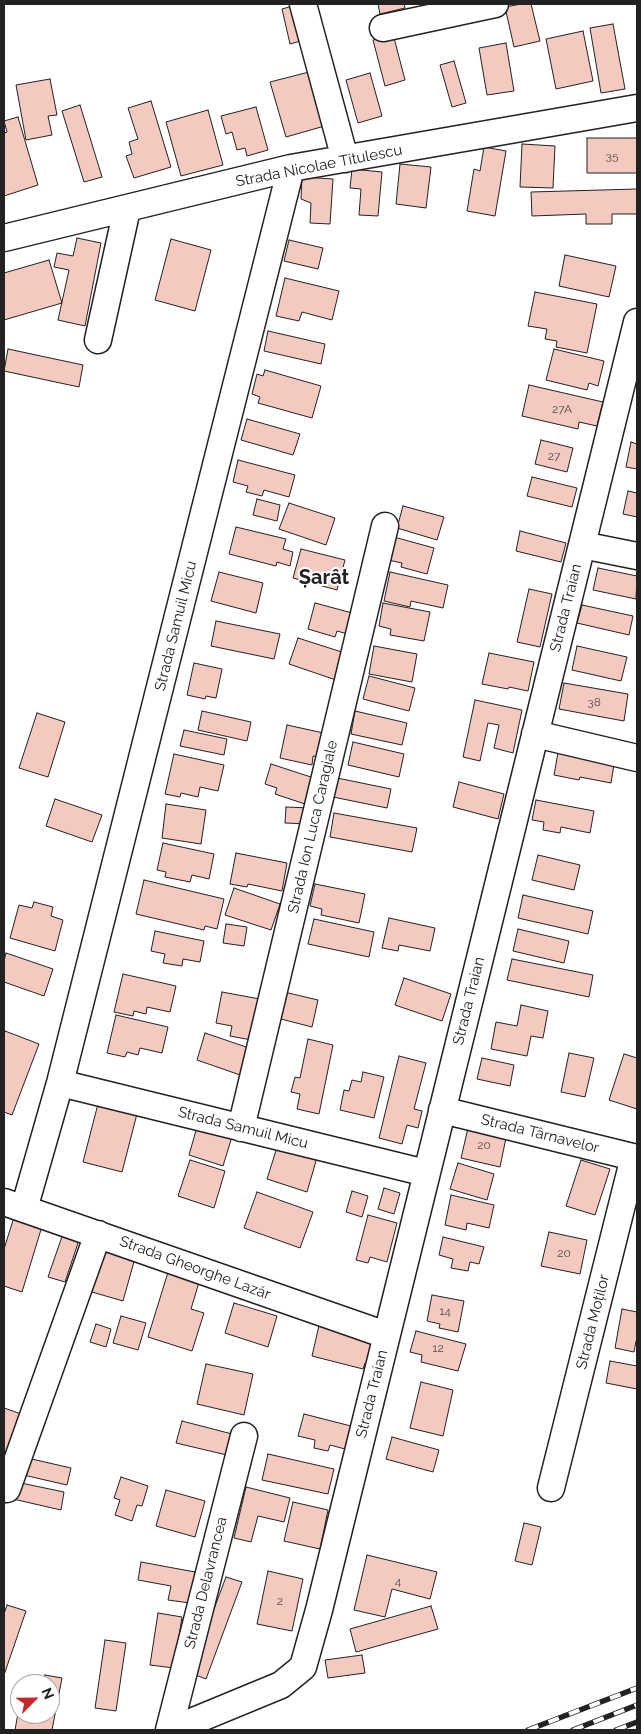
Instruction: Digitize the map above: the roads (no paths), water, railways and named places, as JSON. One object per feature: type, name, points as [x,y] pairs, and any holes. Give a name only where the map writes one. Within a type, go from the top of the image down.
[{"type":"street","points":[[304,4],[345,159]]},
{"type":"street","points":[[383,28],[495,4]]},
{"type":"street","name":"Strada Nicolae Titulescu","points":[[4,238],[291,168],[637,108]]},
{"type":"street","name":"Strada Samuil Micu","points":[[14,1206],[60,1083],[291,168]]},
{"type":"street","points":[[98,340],[127,209]]},
{"type":"street","name":"Strada Traian","points":[[170,1730],[281,1684],[303,1667],[637,322]]},
{"type":"street","name":"Strada Ion Luca Caragiale","points":[[241,1128],[385,526]]},
{"type":"street","points":[[582,545],[637,556]]},
{"type":"street","points":[[536,734],[637,758]]},
{"type":"street","name":"Strada Samuil Micu","points":[[60,1083],[426,1173]]},
{"type":"street","name":"Strada Târnavelor","points":[[442,1110],[636,1157]]},
{"type":"street","name":"Strada Moților","points":[[551,1488],[636,1157]]},
{"type":"street","name":"Strada Gheorghe Lazăr","points":[[14,1206],[386,1335]]},
{"type":"street","points":[[7,1489],[98,1234]]},
{"type":"street","name":"Strada Delavrancea","points":[[170,1730],[244,1436]]},
{"type":"railway","points":[[528,1730],[637,1688]]},
{"type":"railway","points":[[573,1730],[637,1705]]},
{"type":"railway","points":[[616,1730],[637,1722]]},
{"type":"district","name":"Șarât","points":[[324,578]]}]
